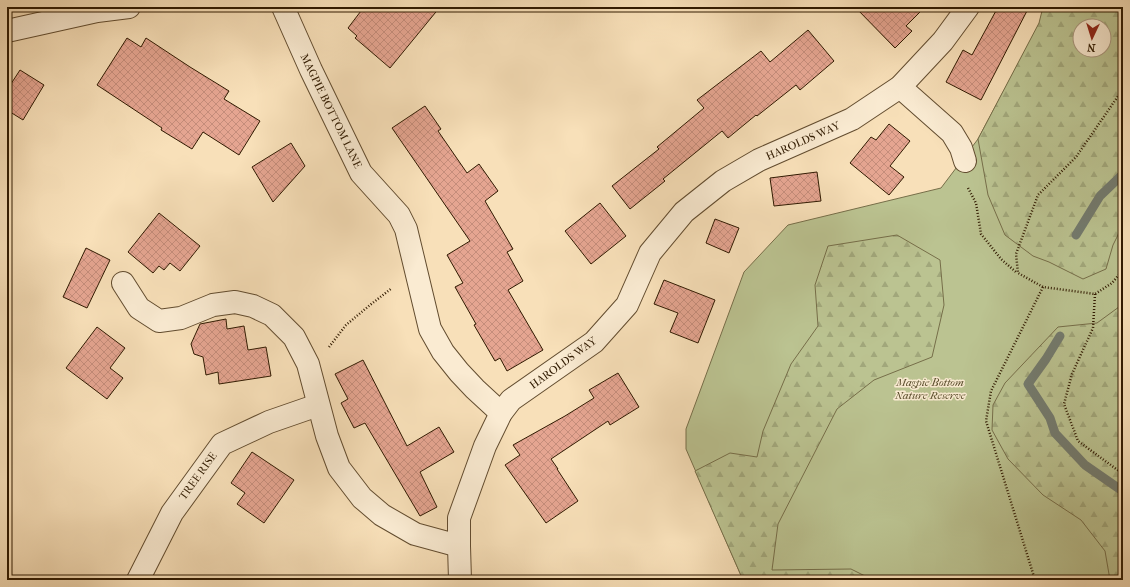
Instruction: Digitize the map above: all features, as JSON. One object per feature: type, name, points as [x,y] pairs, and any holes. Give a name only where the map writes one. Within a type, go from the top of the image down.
[{"type":"street","points":[[7,31],[96,9],[129,7]]},
{"type":"street","name":"MAGPIE BOTTOM LANE","points":[[283,7],[311,70],[361,173],[399,215],[406,229],[430,329],[443,352],[459,372],[475,390],[501,413]]},
{"type":"street","name":"HAROLDS WAY","points":[[460,580],[459,518],[485,446],[501,413],[511,400],[594,342],[627,306],[650,253],[684,212],[723,181],[760,160],[852,119],[900,87],[943,41],[968,7]]},
{"type":"street","points":[[900,87],[952,133],[961,148],[965,161]]},
{"type":"street","points":[[124,283],[140,308],[159,321],[181,318],[213,306],[235,302],[253,306],[272,315],[294,338],[308,364],[326,436],[339,468],[362,498],[382,515],[415,534],[459,546]]},
{"type":"street","name":"TREE RISE","points":[[138,580],[172,514],[222,444],[269,422],[318,405]]},
{"type":"path","points":[[1018,273],[1016,254],[1038,195],[1076,156],[1123,89]]},
{"type":"path","points":[[965,161],[961,171],[976,203],[981,234],[1002,259],[1018,273],[1043,286],[1095,294],[1112,283],[1123,270]]},
{"type":"path","points":[[1035,580],[986,421],[991,391],[1043,286]]},
{"type":"path","points":[[1095,294],[1093,328],[1072,374],[1064,404],[1078,441],[1123,474]]},
{"type":"path","points":[[346,325],[370,304]]},
{"type":"green space","points":[[1043,7],[1123,7],[1123,225],[1113,245],[1106,269],[1083,279],[1049,262],[1033,256],[1005,235],[988,195],[978,139],[1039,23]]},
{"type":"green space","name":"Magpie Bottom Nature Reserve","points":[[1123,7],[1123,580],[743,580],[686,449],[686,429],[744,272],[788,225],[941,188],[978,139],[1041,21]]},
{"type":"green space","points":[[897,235],[940,260],[944,305],[932,357],[874,380],[837,409],[778,524],[772,570],[851,569],[873,580],[743,580],[695,471],[730,453],[757,457],[763,431],[791,364],[818,326],[815,285],[828,246]]},
{"type":"green space","points":[[1123,304],[1123,580],[1110,580],[1105,551],[1081,520],[1043,495],[1008,459],[992,430],[993,405],[1005,383],[1058,327],[1097,323]]},
{"type":"building","points":[[364,7],[440,7],[390,68],[355,38],[357,36],[348,28]]},
{"type":"building","points":[[855,7],[925,7],[906,26],[912,31],[895,48]]},
{"type":"building","points":[[998,7],[1029,7],[981,100],[946,82],[963,50],[972,55]]},
{"type":"building","points":[[808,30],[834,61],[800,90],[796,85],[728,138],[722,131],[663,179],[665,181],[630,209],[612,186],[659,149],[657,147],[704,108],[697,100],[761,51],[770,62]]},
{"type":"building","points":[[127,38],[141,47],[146,38],[229,91],[224,99],[260,121],[239,155],[203,132],[192,149],[161,130],[162,128],[97,85]]},
{"type":"building","points":[[20,70],[44,85],[23,120],[7,110],[7,90]]},
{"type":"building","points":[[425,106],[441,129],[438,131],[467,173],[479,164],[498,191],[485,201],[513,249],[507,252],[523,281],[508,290],[543,350],[507,371],[500,358],[495,361],[474,325],[476,324],[455,287],[463,283],[447,255],[470,241],[392,128]]},
{"type":"building","points":[[889,124],[910,141],[890,166],[904,177],[889,195],[850,163],[871,137],[876,140]]},
{"type":"building","points":[[291,143],[305,166],[273,202],[252,167]]},
{"type":"building","points":[[817,172],[821,201],[774,206],[770,178]]},
{"type":"building","points":[[600,203],[626,236],[591,264],[565,231]]},
{"type":"building","points":[[159,213],[200,246],[180,271],[170,263],[164,270],[159,266],[153,273],[128,252]]},
{"type":"building","points":[[715,219],[739,228],[729,253],[706,243]]},
{"type":"building","points":[[86,248],[110,260],[87,308],[63,297]]},
{"type":"building","points":[[664,280],[715,300],[698,343],[670,332],[678,313],[654,304]]},
{"type":"building","points":[[226,319],[227,329],[244,326],[248,350],[266,347],[271,376],[219,384],[218,372],[206,375],[203,357],[194,354],[191,344],[200,324]]},
{"type":"building","points":[[97,327],[125,348],[110,368],[123,378],[107,399],[66,368]]},
{"type":"building","points":[[363,360],[407,446],[439,427],[454,452],[420,472],[437,507],[420,516],[365,423],[354,428],[341,403],[348,399],[335,374]]},
{"type":"building","points":[[618,373],[639,407],[610,425],[608,421],[551,459],[578,501],[546,523],[505,465],[520,455],[513,445],[594,398],[589,390]]},
{"type":"building","points":[[252,452],[294,480],[264,523],[237,504],[245,493],[231,483]]},
{"type":"waterway","points":[[1076,235],[1100,196],[1123,174]]},
{"type":"waterway","points":[[1060,336],[1028,384],[1050,418],[1055,433],[1085,465],[1121,490],[1123,493]]}]
